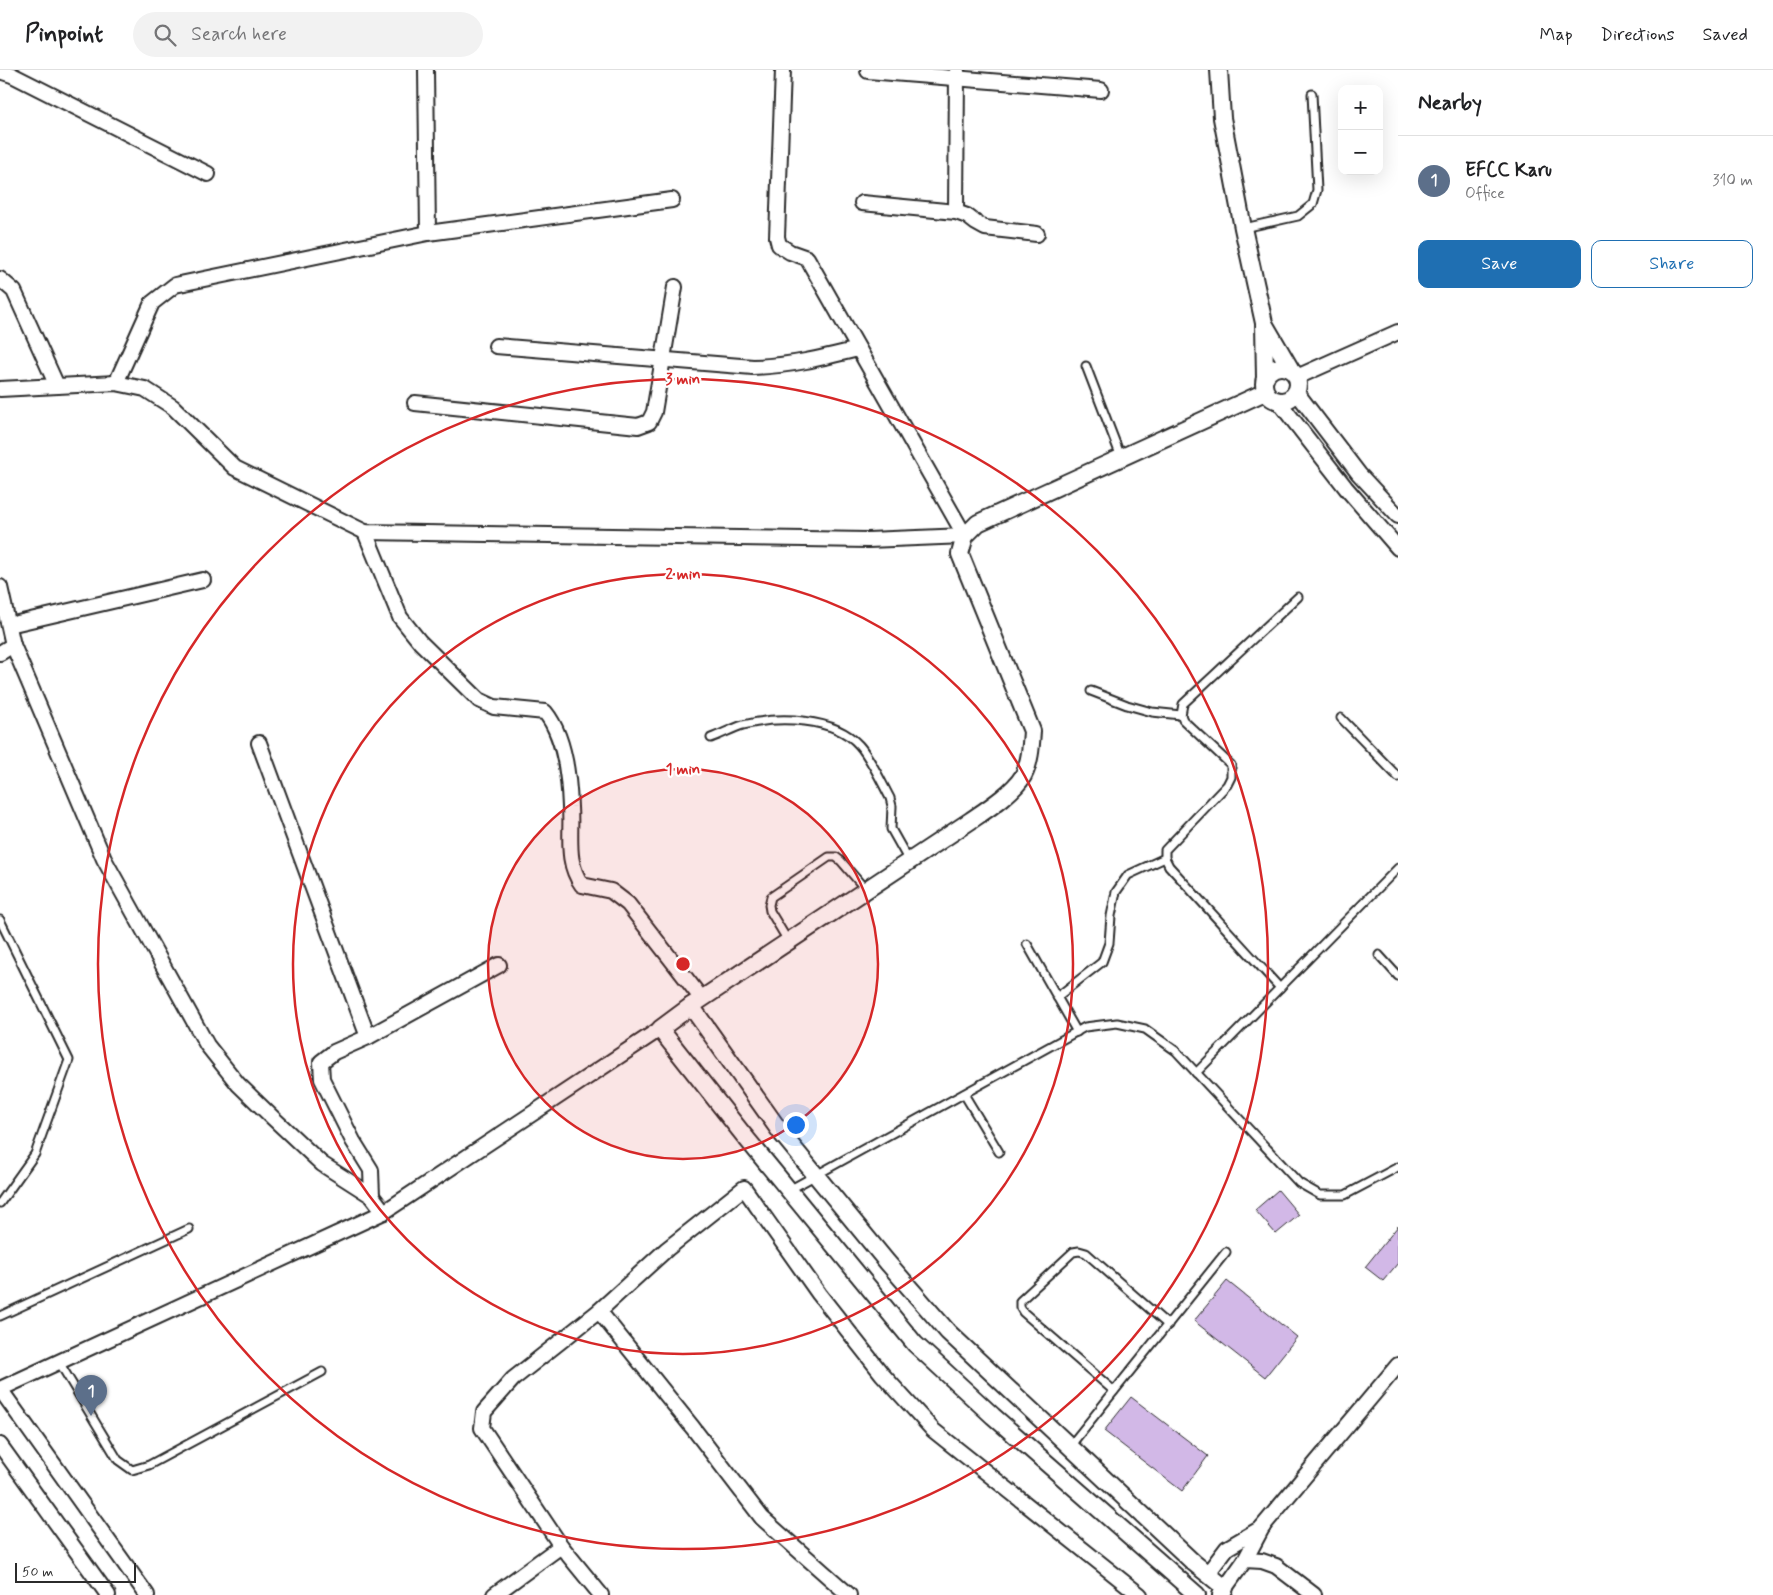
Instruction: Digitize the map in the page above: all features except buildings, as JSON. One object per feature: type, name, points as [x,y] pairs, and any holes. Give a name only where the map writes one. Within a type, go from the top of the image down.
[{"type":"street","points":[[426,70],[428,233]]},
{"type":"street","points":[[783,70],[777,237],[779,246],[807,258],[965,536]]},
{"type":"street","points":[[1219,70],[1222,118],[1243,228],[1264,323],[1265,385],[1269,397],[1279,402],[1346,488],[1398,548]]},
{"type":"street","points":[[868,71],[957,75],[1101,90]]},
{"type":"street","points":[[8,72],[208,174]]},
{"type":"street","points":[[956,212],[957,75]]},
{"type":"street","points":[[116,383],[152,303],[175,285],[428,233],[672,200]]},
{"type":"street","points":[[862,203],[956,212],[967,216],[984,228],[1037,234]]},
{"type":"street","points":[[0,278],[14,290],[57,386]]},
{"type":"street","points":[[415,403],[638,426],[649,422],[654,412],[675,287]]},
{"type":"street","points":[[1264,323],[1295,380],[1359,474],[1398,516]]},
{"type":"street","points":[[1295,380],[1398,332]]},
{"type":"street","points":[[496,346],[753,366],[781,366],[858,349]]},
{"type":"street","points":[[147,1595],[0,1389],[384,1212],[970,821],[1012,789],[1022,777],[1030,755],[1032,731],[960,554],[965,536],[978,523],[1121,457],[1265,385],[1272,370],[1277,368],[1295,380]]},
{"type":"street","points":[[1279,402],[1290,400],[1295,380]]},
{"type":"street","points":[[0,389],[116,383],[145,389],[173,407],[235,468],[365,532],[868,540],[965,536]]},
{"type":"street","points":[[365,532],[400,617],[420,642],[479,700],[494,707],[545,712],[550,718],[561,743],[565,766],[570,807],[570,856],[577,878],[582,885],[611,891],[628,904],[697,1003],[782,1134],[887,1262],[948,1332],[1194,1563],[1208,1573],[1223,1592],[1245,1560],[1263,1526],[1398,1365]]},
{"type":"street","points":[[9,625],[203,580]]},
{"type":"street","points":[[0,587],[13,645],[104,859],[207,1045],[238,1084],[322,1164],[372,1196],[384,1212]]},
{"type":"street","points":[[0,653],[13,645]]},
{"type":"street","points":[[259,743],[368,1037]]},
{"type":"street","points":[[372,1196],[371,1170],[352,1140],[322,1079],[321,1062],[334,1052],[368,1037],[499,965]]},
{"type":"street","points":[[660,1029],[742,1133],[915,1344],[1194,1594],[1227,1548],[1263,1526]]},
{"type":"street","points":[[601,1595],[561,1546],[482,1428],[484,1412],[513,1379],[599,1311],[667,1249],[744,1188],[819,1294],[882,1374],[933,1430],[1140,1595]]},
{"type":"street","points":[[599,1311],[694,1428],[762,1518],[849,1595]]},
{"type":"street","points":[[0,1445],[108,1595]]},
{"type":"street","points":[[494,1595],[561,1546]]},
{"type":"street","points":[[1245,1560],[1262,1561],[1276,1566],[1314,1595]]},
{"type":"lane","points":[[1243,228],[1298,216],[1313,204],[1317,190],[1312,94]]},
{"type":"lane","points":[[1086,366],[1121,457]]},
{"type":"lane","points":[[1280,988],[1169,866],[1165,858],[1165,850],[1231,778],[1231,765],[1187,724],[1182,715],[1183,704],[1298,597]]},
{"type":"lane","points":[[1091,691],[1127,705],[1152,712],[1182,715]]},
{"type":"lane","points":[[1341,718],[1398,776]]},
{"type":"lane","points":[[711,738],[744,725],[778,720],[806,721],[834,728],[849,735],[861,747],[890,798],[892,806],[891,829],[909,861]]},
{"type":"lane","points":[[788,942],[770,911],[771,897],[829,857],[836,857],[841,861],[866,890]]},
{"type":"lane","points":[[1057,997],[1102,962],[1109,943],[1111,916],[1116,892],[1128,875],[1165,858]]},
{"type":"lane","points":[[1196,1073],[1398,868]]},
{"type":"lane","points":[[0,920],[69,1060],[35,1154],[0,1203]]},
{"type":"lane","points":[[1027,944],[1077,1032]]},
{"type":"lane","points":[[1378,955],[1398,976]]},
{"type":"lane","points":[[789,1190],[1077,1032],[1085,1028],[1117,1023],[1145,1029],[1176,1051],[1299,1184],[1320,1195],[1345,1194],[1398,1167]]},
{"type":"lane","points":[[964,1094],[999,1152]]},
{"type":"lane","points":[[0,1316],[189,1229]]},
{"type":"lane","points":[[1114,1391],[1023,1312],[1020,1307],[1020,1301],[1073,1252],[1079,1250],[1086,1253],[1168,1325]]},
{"type":"lane","points":[[1070,1446],[1226,1252]]},
{"type":"lane","points":[[59,1362],[118,1460],[132,1470],[149,1465],[322,1372]]},
{"type":"place","name":"EFCC Karu","points":[[91,1416]]}]
